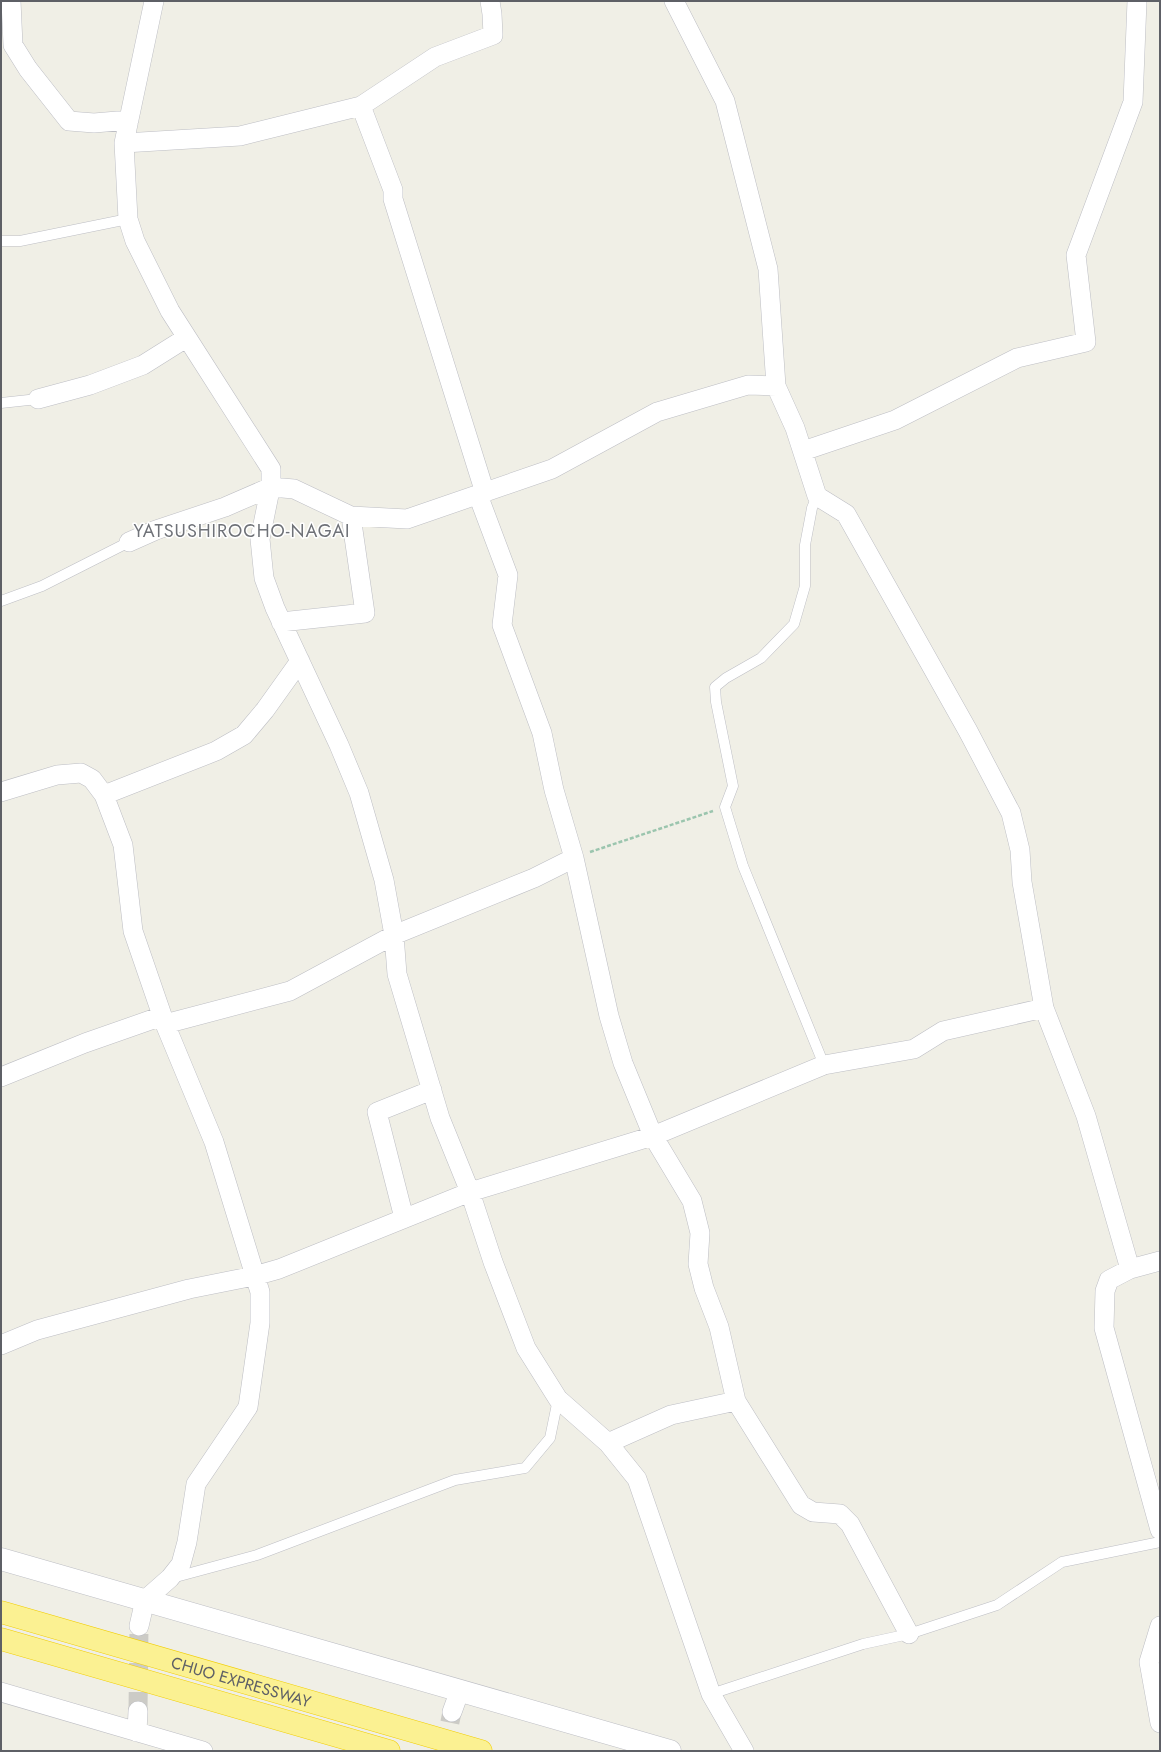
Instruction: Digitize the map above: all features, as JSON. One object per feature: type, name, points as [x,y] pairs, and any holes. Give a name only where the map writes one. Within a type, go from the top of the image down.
[{"type":"highway","name":"CHUO EXPRESSWAY","points":[[1,1612],[481,1751]]},
{"type":"highway","name":"CHUO EXPRESSWAY","points":[[1,1639],[389,1751]]},
{"type":"street","points":[[11,1],[7,42],[69,121],[94,123],[128,120]]},
{"type":"street","points":[[154,1],[124,143],[128,218],[139,248],[170,311],[271,469],[271,487],[260,539],[264,578],[281,622],[359,793],[384,880],[394,935],[397,974],[440,1118],[470,1192],[493,1262],[526,1348],[558,1399],[608,1443],[637,1479],[711,1694],[744,1751]]},
{"type":"street","points":[[124,143],[240,136],[361,106],[435,57],[493,35],[490,1]]},
{"type":"street","points":[[674,1],[725,101],[768,269],[776,386],[795,428],[817,496],[846,514],[968,731],[1011,813],[1020,850],[1022,882],[1044,1008],[1086,1116],[1130,1269]]},
{"type":"street","points":[[803,452],[895,420],[1017,358],[1086,342],[1076,255],[1133,102],[1137,1]]},
{"type":"street","points":[[361,106],[394,190],[393,199],[508,575],[502,625],[542,733],[554,790],[574,858],[611,1023],[623,1063],[653,1136],[692,1201],[700,1233],[698,1264],[704,1288],[719,1328],[736,1401],[800,1505],[813,1512],[840,1514],[850,1524],[909,1634]]},
{"type":"street","points":[[38,399],[90,385],[143,365],[186,338]]},
{"type":"street","points":[[129,542],[156,530],[225,507],[271,487],[294,489],[351,516],[407,519],[552,469],[657,412],[748,385],[776,386]]},
{"type":"street","points":[[281,622],[365,613],[351,516]]},
{"type":"street","points":[[104,795],[216,751],[244,735],[265,710],[300,661]]},
{"type":"street","points":[[1,792],[57,775],[81,773],[92,779],[104,795],[123,845],[133,931],[163,1020],[214,1142],[260,1292],[260,1323],[248,1407],[196,1484],[187,1542],[181,1564],[170,1578],[145,1600],[139,1626]]},
{"type":"street","points":[[1,1077],[85,1043],[163,1020],[290,991],[394,935],[534,878],[574,858]]},
{"type":"street","points":[[1,1345],[37,1330],[167,1295],[279,1269],[470,1192],[653,1136],[824,1065],[914,1049],[942,1031],[1044,1008]]},
{"type":"street","points":[[404,1218],[377,1112],[432,1090]]},
{"type":"street","points":[[1160,1261],[1130,1269],[1109,1280],[1105,1291],[1104,1328],[1160,1530]]},
{"type":"street","points":[[608,1443],[671,1415],[736,1401]]},
{"type":"street","points":[[1,1559],[670,1751]]},
{"type":"street","points":[[1160,1626],[1149,1662],[1160,1723]]},
{"type":"street","points":[[452,1712],[460,1690]]},
{"type":"street","points":[[1,1692],[203,1751]]},
{"type":"street","points":[[137,1732],[138,1711]]},
{"type":"lane","points":[[1,241],[20,241],[128,218]]},
{"type":"lane","points":[[1,403],[38,399]]},
{"type":"lane","points":[[817,496],[812,508],[805,545],[804,586],[794,624],[761,658],[726,678],[715,687],[716,702],[733,786],[725,807],[743,866],[824,1065]]},
{"type":"lane","points":[[1,601],[42,586],[129,542]]},
{"type":"lane","points":[[170,1578],[257,1555],[455,1480],[525,1468],[550,1438],[558,1399]]},
{"type":"lane","points":[[711,1694],[863,1644],[909,1634],[997,1605],[1062,1562],[1160,1542]]},
{"type":"path","points":[[574,858],[725,807]]},
{"type":"tunnel","points":[[138,1711],[139,1626]]},
{"type":"tunnel","points":[[444,1751],[452,1712]]},
{"type":"district","name":"YATSUSHIROCHO-NAGAI","points":[[242,531]]}]
